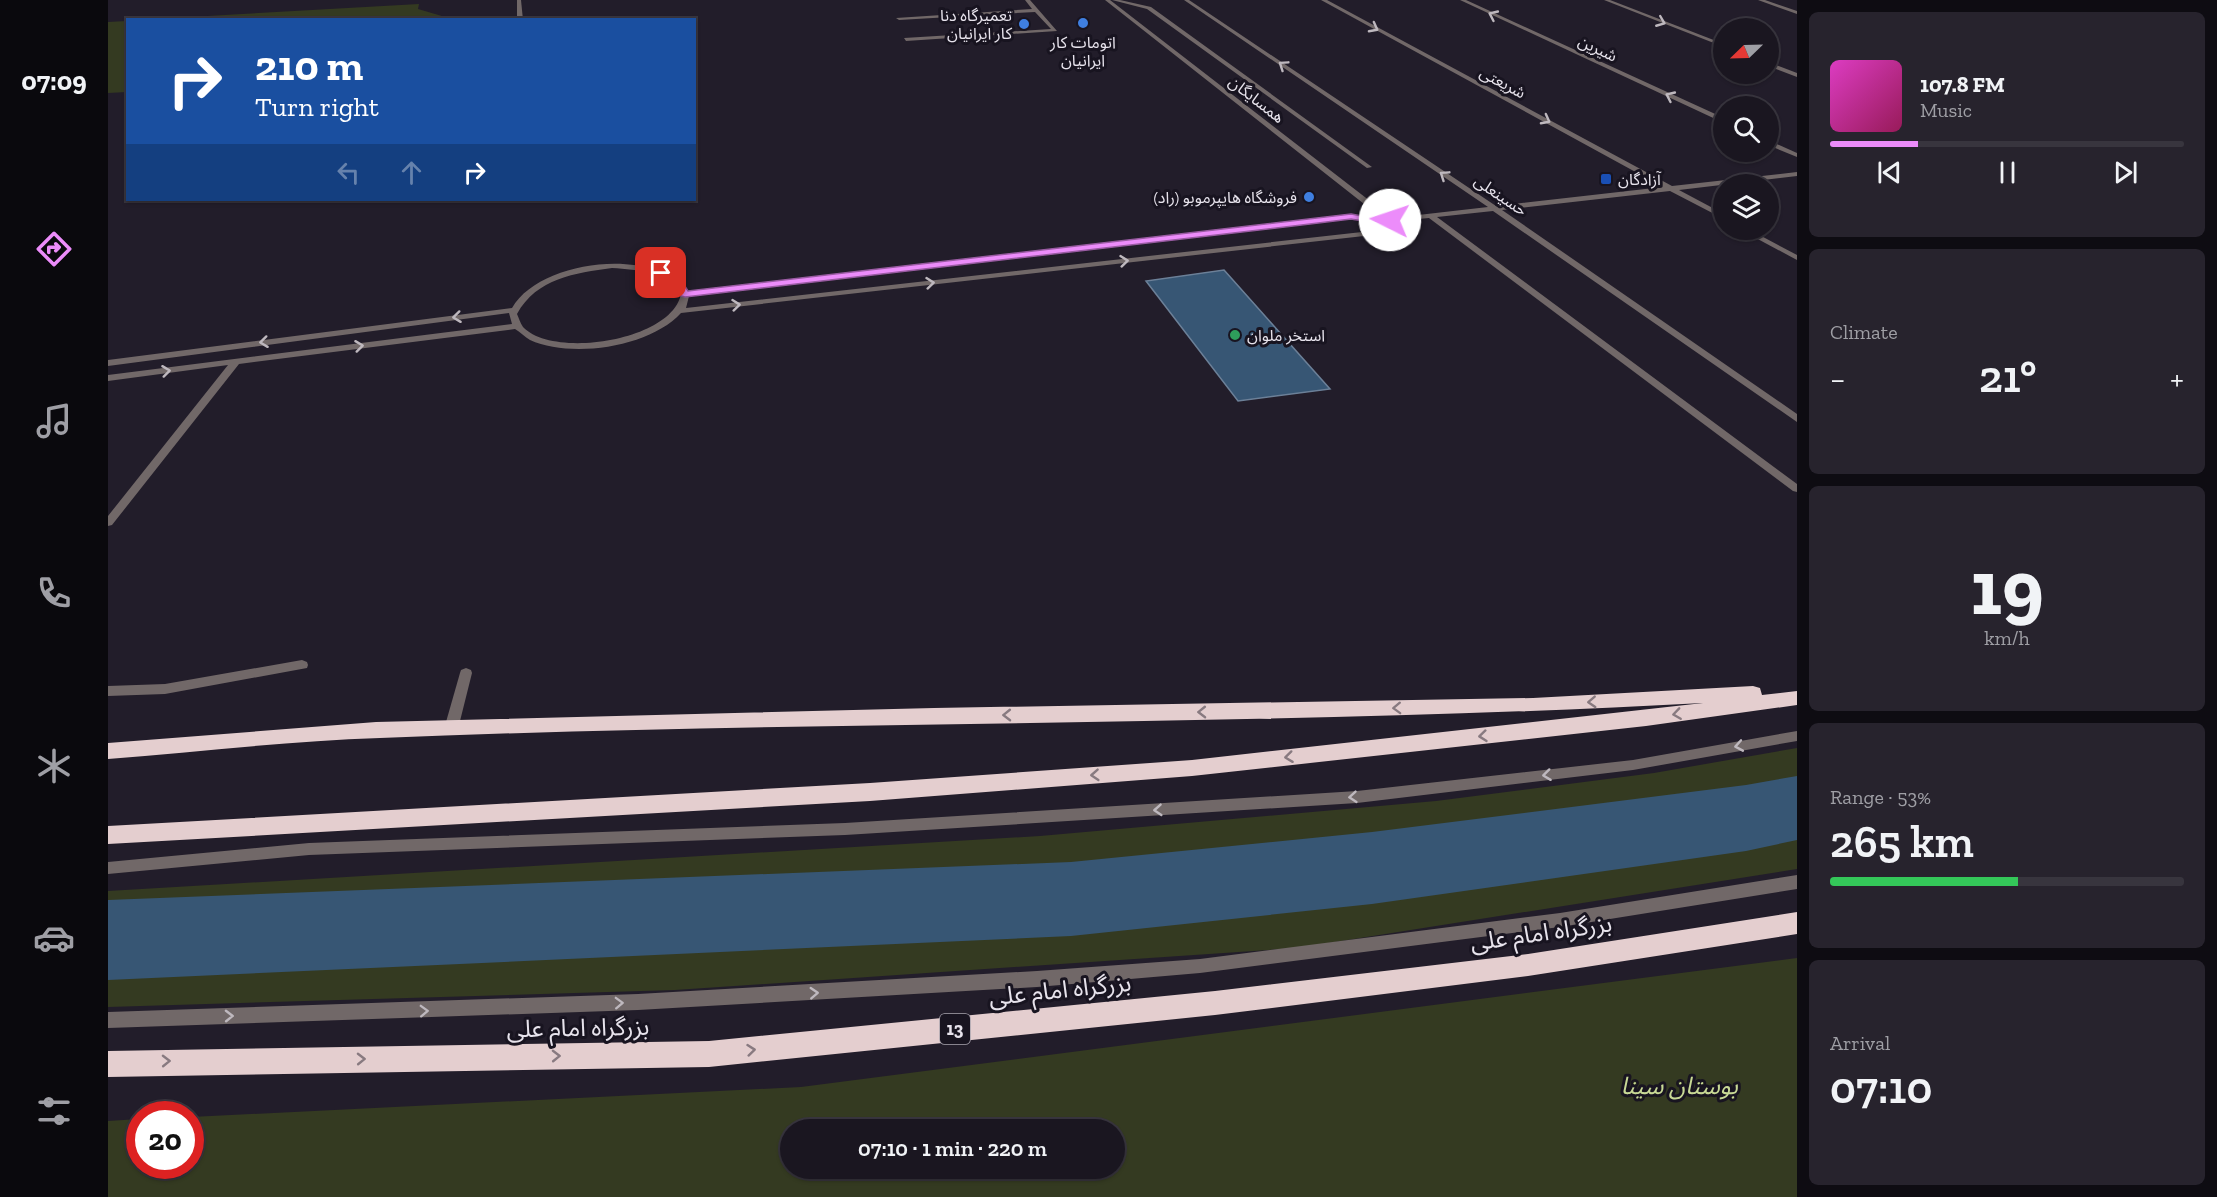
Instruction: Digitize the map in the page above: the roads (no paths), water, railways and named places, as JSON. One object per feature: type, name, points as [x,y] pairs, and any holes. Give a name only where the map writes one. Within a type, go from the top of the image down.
[{"type":"highway","points":[[108,751],[339,732],[934,716],[1533,705],[1797,691]]},
{"type":"highway","points":[[108,835],[870,792],[1192,768],[1646,718],[1797,698]]},
{"type":"highway","name":"بزرگراه امام علی","points":[[108,1064],[709,1054],[1215,1003],[1516,967],[1797,923]]},
{"type":"street","points":[[519,0],[520,18]]},
{"type":"street","points":[[906,39],[1055,30],[1027,0]]},
{"type":"street","name":"همسایگان","points":[[1107,0],[1390,220]]},
{"type":"street","points":[[1114,0],[1149,8],[1369,167]]},
{"type":"street","name":"حسینعلی","points":[[1186,0],[1493,207],[1797,419]]},
{"type":"street","name":"شریعتی","points":[[1323,0],[1713,212]]},
{"type":"street","name":"شیرین","points":[[1462,0],[1713,116]]},
{"type":"street","points":[[1606,0],[1713,42]]},
{"type":"street","points":[[1760,0],[1797,13]]},
{"type":"street","points":[[899,18],[1036,10]]},
{"type":"street","points":[[1779,68],[1797,75]]},
{"type":"street","points":[[1779,147],[1797,155]]},
{"type":"street","points":[[685,294],[1248,228],[1351,217],[1380,221],[1797,174]]},
{"type":"street","points":[[1430,215],[1797,489]]},
{"type":"street","points":[[678,311],[1372,233],[1382,228],[1380,221]]},
{"type":"street","points":[[1248,228],[1267,245]]},
{"type":"street","points":[[1764,240],[1797,258]]},
{"type":"street","points":[[612,266],[639,267],[661,273],[678,282],[685,294],[683,306],[672,318],[654,330],[630,339],[603,344],[574,346],[549,343],[529,336],[517,326],[513,314],[519,300],[534,287],[557,277],[612,266]]},
{"type":"street","points":[[108,363],[515,310]]},
{"type":"street","points":[[108,378],[517,326]]},
{"type":"street","points":[[108,523],[236,362]]},
{"type":"street","points":[[108,691],[165,689],[302,665]]},
{"type":"street","points":[[451,729],[466,673]]},
{"type":"street","points":[[108,868],[309,849],[845,829],[1357,797],[1633,765],[1797,736]]},
{"type":"street","points":[[108,1020],[638,1002],[1003,981],[1188,967],[1560,920],[1797,882]]},
{"type":"water","name":"استخر ملوان","points":[[1224,270],[1330,389],[1238,401],[1146,281]]},
{"type":"waterway","points":[[108,940],[1071,899],[1372,868],[1746,818],[1797,808]]},
{"type":"place","name":"اتومات کار ایرانیان","points":[[1083,23]]},
{"type":"place","name":"تعمیرگاه دنا کار ایرانیان","points":[[1024,24]]},
{"type":"place","name":"آزادگان","points":[[1606,179]]},
{"type":"place","name":"فروشگاه هایپرموبو (راد)","points":[[1309,197]]},
{"type":"place","name":"استخر ملوان","points":[[1235,335]]},
{"type":"park label","name":"بوستان سینا","points":[[1679,1086]]}]
